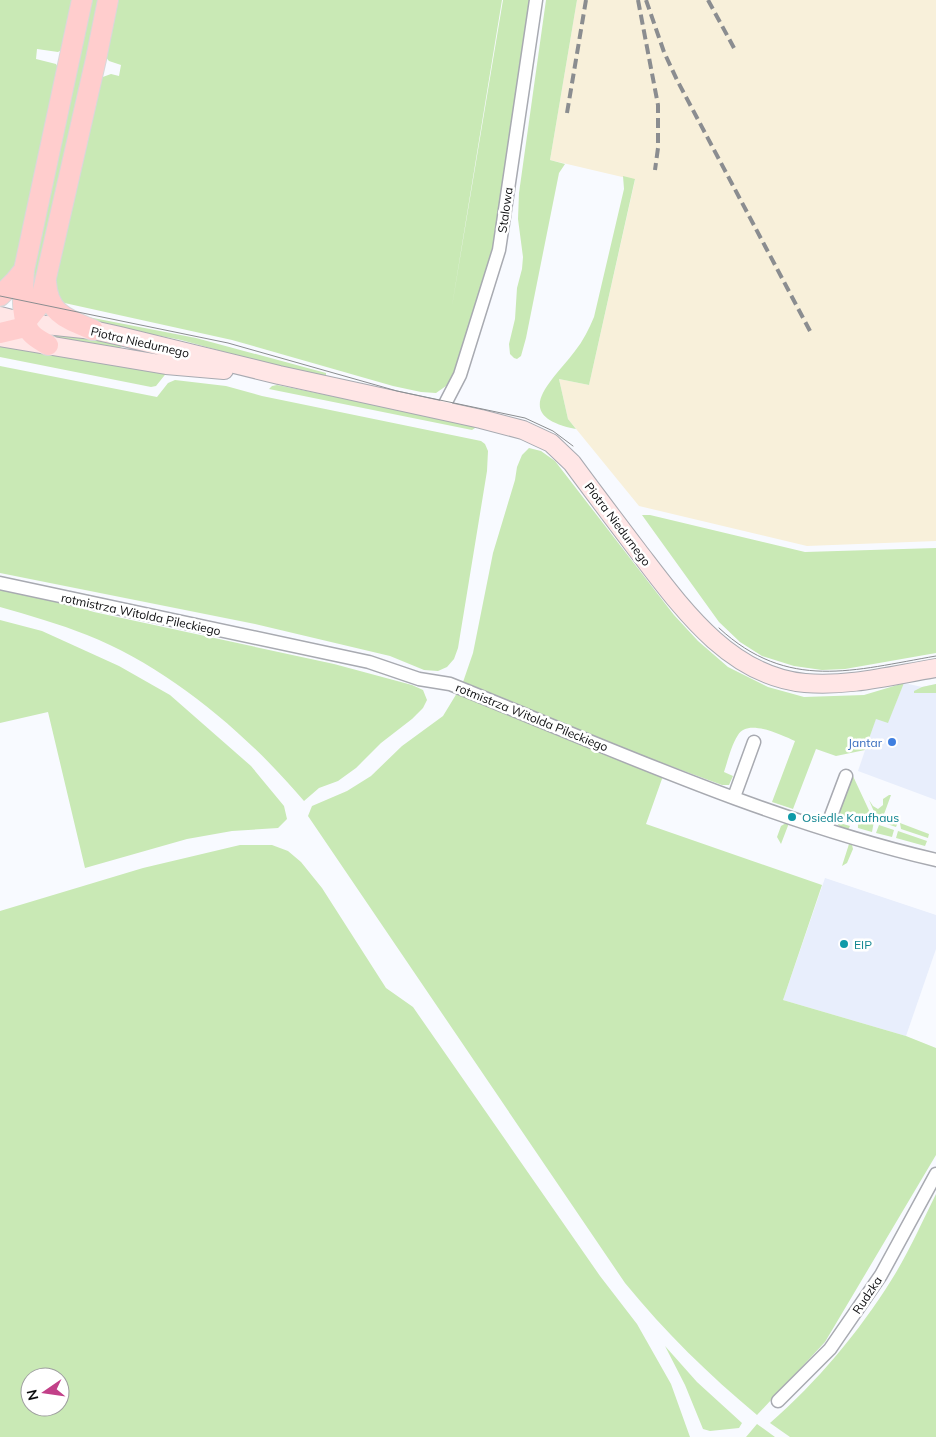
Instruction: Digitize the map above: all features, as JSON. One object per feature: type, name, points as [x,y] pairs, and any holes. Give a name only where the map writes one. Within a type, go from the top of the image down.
[{"type":"main road","points":[[48,345],[31,333],[27,323],[22,300],[24,270],[82,0]]},
{"type":"main road","points":[[0,335],[16,330],[27,323],[40,304],[108,0]]},
{"type":"main road","points":[[0,296],[24,270]]},
{"type":"main road","points":[[46,276],[47,295],[52,307],[66,319],[93,330]]},
{"type":"street","name":"Stalowa","points":[[443,412],[460,375],[499,250],[536,0]]},
{"type":"street","name":"Piotra Niedurnego","points":[[0,316],[27,323],[93,330],[522,430],[551,443],[562,452],[687,614],[718,643],[745,663],[779,678],[803,683],[827,684],[936,668]]},
{"type":"street","name":"Piotra Niedurnego","points":[[0,335],[166,365],[280,375]]},
{"type":"street","name":"rotmistrza Witolda Pileckiego","points":[[0,583],[369,662],[419,679],[450,684],[734,797],[862,841],[936,860]]},
{"type":"street","points":[[734,797],[754,742]]},
{"type":"street","points":[[826,829],[846,776]]},
{"type":"street","name":"Rudzka","points":[[778,1401],[830,1349],[881,1275],[936,1174]]},
{"type":"shaded area","points":[[577,0],[936,0],[936,541],[807,546],[639,506],[568,419],[559,379],[589,385],[635,180],[550,160]]},
{"type":"shaded area","points":[[904,683],[922,687],[936,684],[936,800],[858,771],[876,718],[888,722]]},
{"type":"shaded area","points":[[825,878],[936,915],[936,949],[906,1036],[783,1000]]},
{"type":"green space","points":[[0,0],[75,0],[66,47],[58,52],[37,49],[36,59],[56,64],[60,71],[15,268],[0,289]]},
{"type":"green space","points":[[90,0],[99,0],[35,300],[27,298]]},
{"type":"green space","points":[[116,0],[502,0],[451,312],[503,0],[530,0],[495,239],[454,376],[446,386],[436,393],[393,386],[232,340],[60,302],[54,286],[100,78],[111,74],[119,76],[121,65],[109,61],[105,56]]},
{"type":"green space","points":[[546,0],[577,0],[550,160],[565,164],[559,173],[526,338],[521,356],[517,359],[510,354],[509,344],[515,319],[517,288],[523,257],[518,219],[519,193]]},
{"type":"green space","points":[[623,176],[635,179],[589,385],[559,379],[568,419],[576,429],[556,423],[544,415],[540,407],[541,397],[547,386],[581,343],[594,317],[624,189]]},
{"type":"green space","points":[[83,316],[196,338],[326,373],[326,375],[321,376],[291,370],[181,340],[80,320]]},
{"type":"green space","points":[[38,328],[118,344],[122,347],[54,340]]},
{"type":"green space","points":[[0,346],[74,359],[168,371],[156,386],[151,387],[0,357]]},
{"type":"green space","points":[[0,366],[157,397],[168,383],[175,380],[226,386],[262,396],[481,441],[485,444],[488,451],[487,471],[458,648],[454,659],[447,667],[438,671],[424,670],[390,656],[255,624],[0,573]]},
{"type":"green space","points":[[277,385],[478,426],[472,430],[269,389]]},
{"type":"green space","points":[[529,448],[541,451],[555,461],[674,615],[698,641],[728,667],[768,687],[804,697],[864,695],[904,683],[888,723],[876,719],[865,750],[836,756],[816,749],[793,809],[772,802],[795,741],[774,732],[757,728],[742,730],[733,744],[724,772],[733,776],[729,785],[722,785],[624,749],[512,703],[462,685],[473,653],[493,553],[515,480],[517,467],[522,455]]},
{"type":"green space","points":[[642,515],[650,515],[805,552],[936,548],[936,653],[845,669],[822,670],[794,666],[762,656],[740,642],[719,622]]},
{"type":"green space","points":[[0,589],[35,594],[94,612],[334,664],[412,685],[423,690],[427,700],[423,708],[412,719],[381,743],[356,768],[338,781],[319,788],[304,801],[258,751],[205,705],[177,684],[148,665],[87,635],[0,607]]},
{"type":"green space","points":[[0,620],[42,631],[119,666],[170,695],[251,766],[284,806],[287,819],[278,828],[232,831],[187,839],[85,868],[48,712],[0,723]]},
{"type":"green space","points":[[936,684],[936,693],[914,693],[914,691],[922,687]]},
{"type":"green space","points":[[457,693],[663,776],[646,824],[822,885],[783,1000],[906,1036],[936,1048],[936,1155],[825,1342],[757,1415],[688,1352],[625,1283],[308,816],[312,806],[347,791],[371,776],[402,746],[443,716]]},
{"type":"green space","points":[[852,774],[874,821],[872,832],[858,828],[858,822],[844,818],[843,824],[850,826],[848,830],[840,827],[837,823],[839,810]]},
{"type":"green space","points":[[891,795],[883,817],[898,822],[896,827],[878,821],[869,800],[878,809],[883,805],[883,799]]},
{"type":"green space","points":[[789,823],[781,844],[777,837],[781,826]]},
{"type":"green space","points":[[900,823],[929,834],[928,838],[901,829]]},
{"type":"green space","points":[[879,825],[894,830],[892,837],[876,833]]},
{"type":"green space","points":[[898,831],[927,841],[925,846],[896,838]]},
{"type":"green space","points":[[849,844],[852,845],[853,849],[847,863],[842,866]]},
{"type":"green space","points":[[240,845],[272,845],[288,851],[301,862],[322,888],[386,988],[413,1007],[600,1276],[637,1324],[671,1384],[690,1437],[0,1437],[0,911],[143,868]]},
{"type":"green space","points":[[936,1194],[936,1437],[790,1437],[770,1423],[821,1373],[866,1318],[910,1248]]},
{"type":"green space","points":[[665,1346],[697,1382],[742,1423],[739,1428],[710,1431],[703,1429],[685,1385]]},
{"type":"green space","points":[[757,1424],[775,1437],[746,1437]]},
{"type":"tram line","points":[[0,296],[228,343],[397,391],[525,418],[553,431],[573,446]]},
{"type":"tram line","points":[[719,628],[745,648],[770,661],[796,669],[849,670],[936,656]]},
{"type":"railway","points":[[567,113],[586,0]]},
{"type":"railway","points":[[638,0],[658,105],[658,148],[655,170]]},
{"type":"railway","points":[[646,0],[664,52],[677,80],[810,331]]},
{"type":"railway","points":[[708,0],[734,48]]},
{"type":"place","name":"Jantar","points":[[892,742]]},
{"type":"place","name":"Osiedle Kaufhaus","points":[[792,817]]},
{"type":"place","name":"EIP","points":[[844,944]]}]
